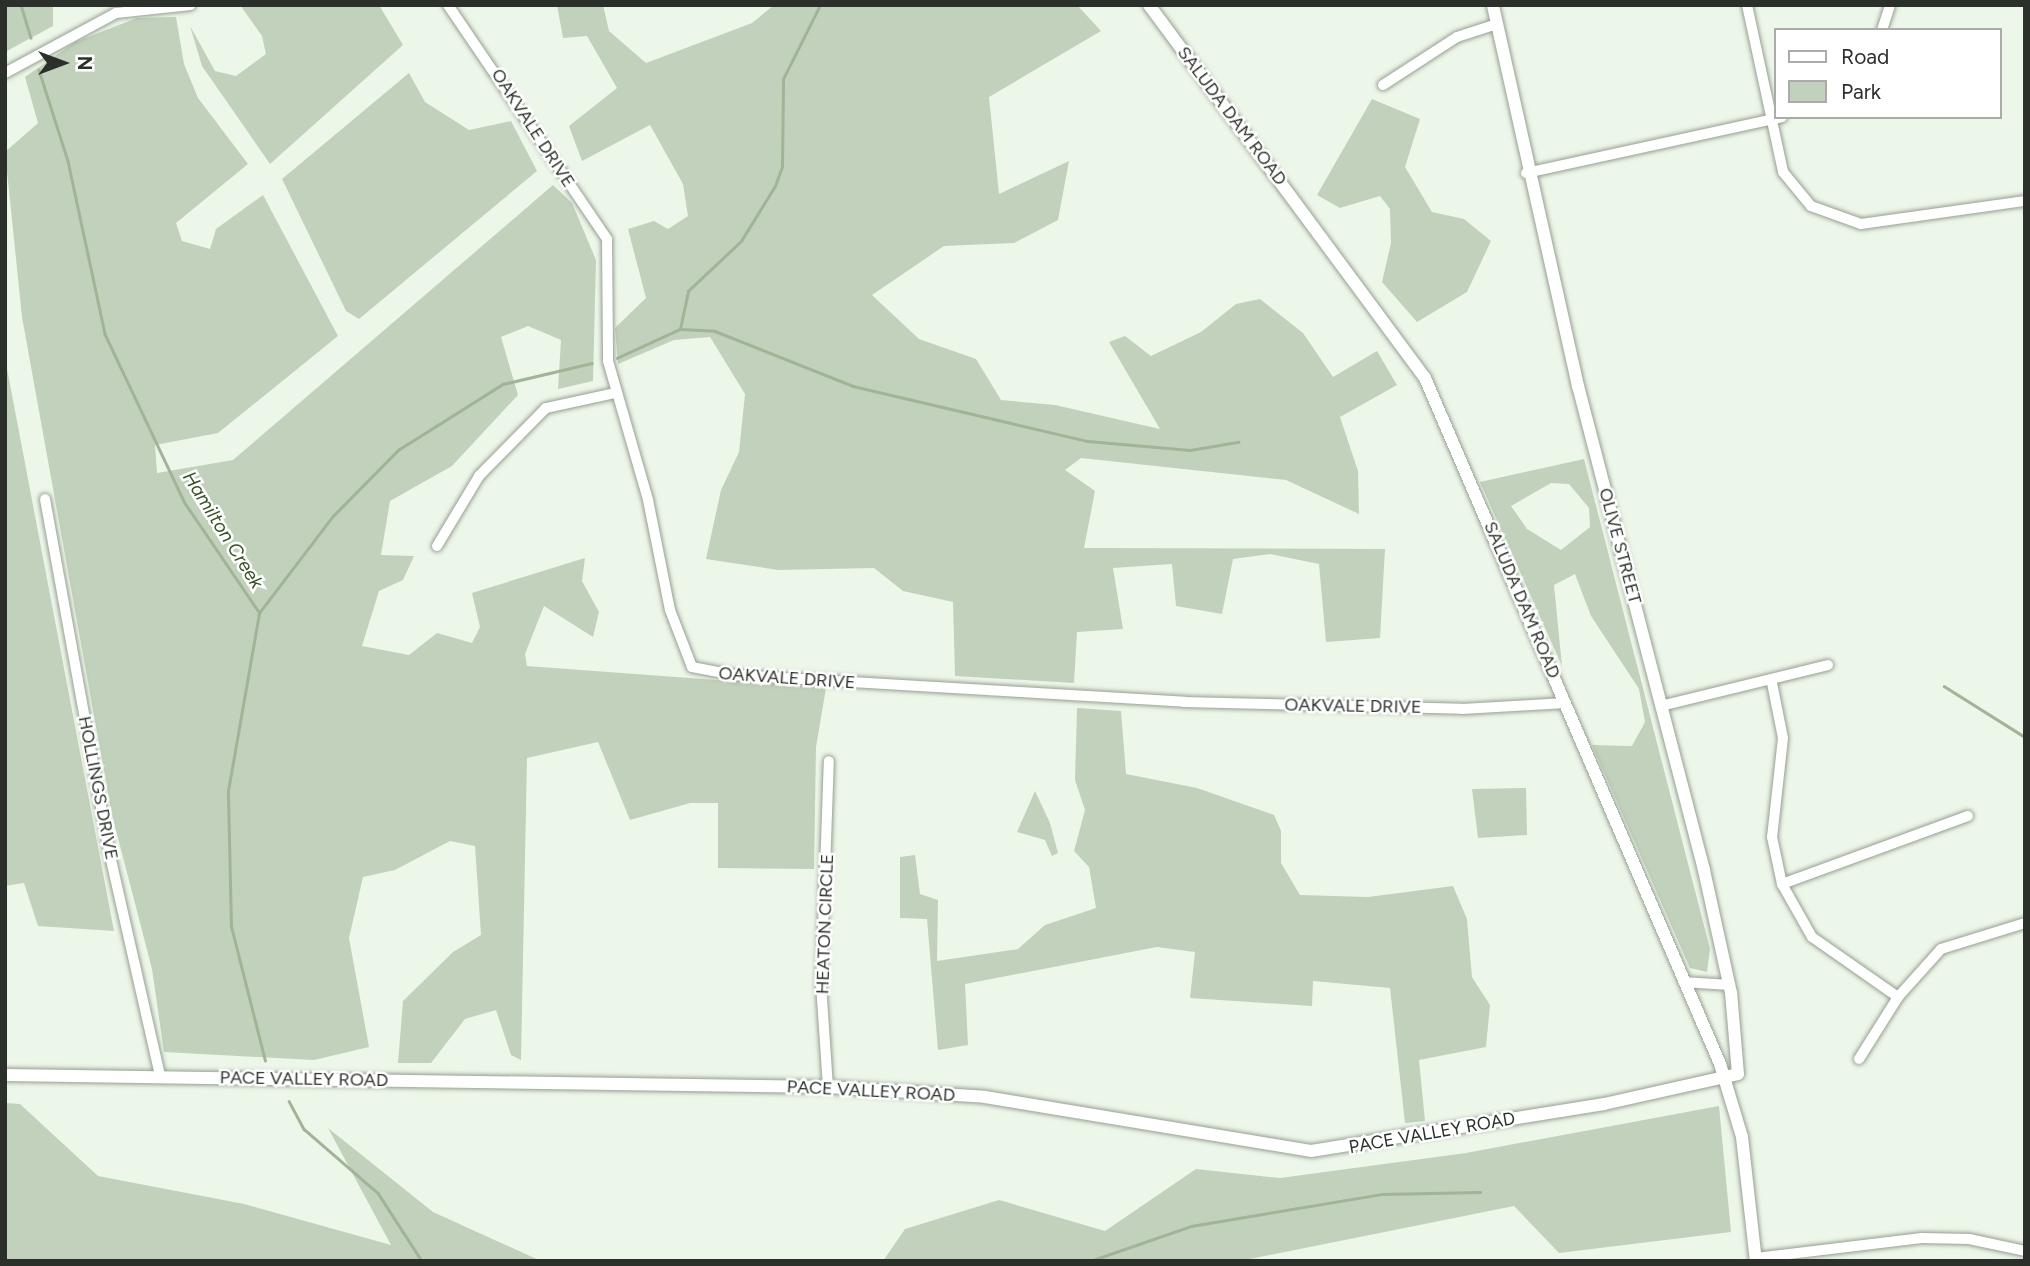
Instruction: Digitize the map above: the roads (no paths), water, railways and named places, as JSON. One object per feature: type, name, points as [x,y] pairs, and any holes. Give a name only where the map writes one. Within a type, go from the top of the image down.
[{"type":"street","points":[[5,73],[116,13],[191,5]]},
{"type":"street","name":"OAKVALE DRIVE","points":[[448,5],[607,239],[605,327],[615,393],[648,500],[683,657],[700,670],[1184,702],[1462,709],[1566,703]]},
{"type":"street","name":"SALUDA DAM ROAD","points":[[1149,5],[1425,377],[1726,1079],[1742,1137],[1756,1259]]},
{"type":"street","name":"OLIVE STREET","points":[[1493,5],[1526,173],[1729,985],[1740,1065],[1738,1074],[1726,1079]]},
{"type":"street","points":[[1747,5],[1769,120],[1795,190],[1811,206],[1840,218],[1883,222],[2025,201]]},
{"type":"street","points":[[1883,28],[1890,5]]},
{"type":"street","points":[[1383,85],[1457,37],[1497,24]]},
{"type":"street","points":[[1526,173],[1774,119]]},
{"type":"street","points":[[437,546],[479,476],[547,408],[615,393]]},
{"type":"street","name":"HOLLINGS DRIVE","points":[[45,499],[109,851],[160,1076]]},
{"type":"street","points":[[1661,706],[1772,683],[1828,666]]},
{"type":"street","points":[[1772,683],[1783,738],[1772,837],[1782,884],[1812,937],[1898,998]]},
{"type":"street","name":"HEATON CIRCLE","points":[[828,1087],[821,985],[829,761]]},
{"type":"street","points":[[1782,884],[1968,816]]},
{"type":"street","points":[[1860,1059],[1898,998],[1941,950],[2025,923]]},
{"type":"street","points":[[1684,982],[1729,985]]},
{"type":"street","name":"PACE VALLEY ROAD","points":[[5,1075],[828,1087],[985,1097],[1311,1151],[1726,1079]]},
{"type":"street","points":[[1756,1259],[1922,1238],[2025,1251]]},
{"type":"waterway","name":"Hamilton Creek","points":[[21,5],[31,37]]},
{"type":"waterway","points":[[680,329],[688,291],[741,241],[775,186],[782,167],[783,79],[820,5]]},
{"type":"waterway","name":"Hamilton Creek","points":[[39,70],[68,161],[105,334],[185,503],[259,612]]},
{"type":"waterway","points":[[617,358],[680,329],[715,331],[853,386],[1088,441],[1190,450],[1238,442]]},
{"type":"waterway","name":"Hamilton Creek","points":[[265,1061],[231,927],[228,791],[259,613],[333,516],[398,450],[503,384],[592,363]]},
{"type":"waterway","points":[[1944,686],[2025,737]]},
{"type":"waterway","name":"Hamilton Creek","points":[[289,1101],[304,1129],[378,1193],[422,1261]]},
{"type":"waterway","points":[[1090,1261],[1191,1226],[1382,1194],[1480,1192]]}]
